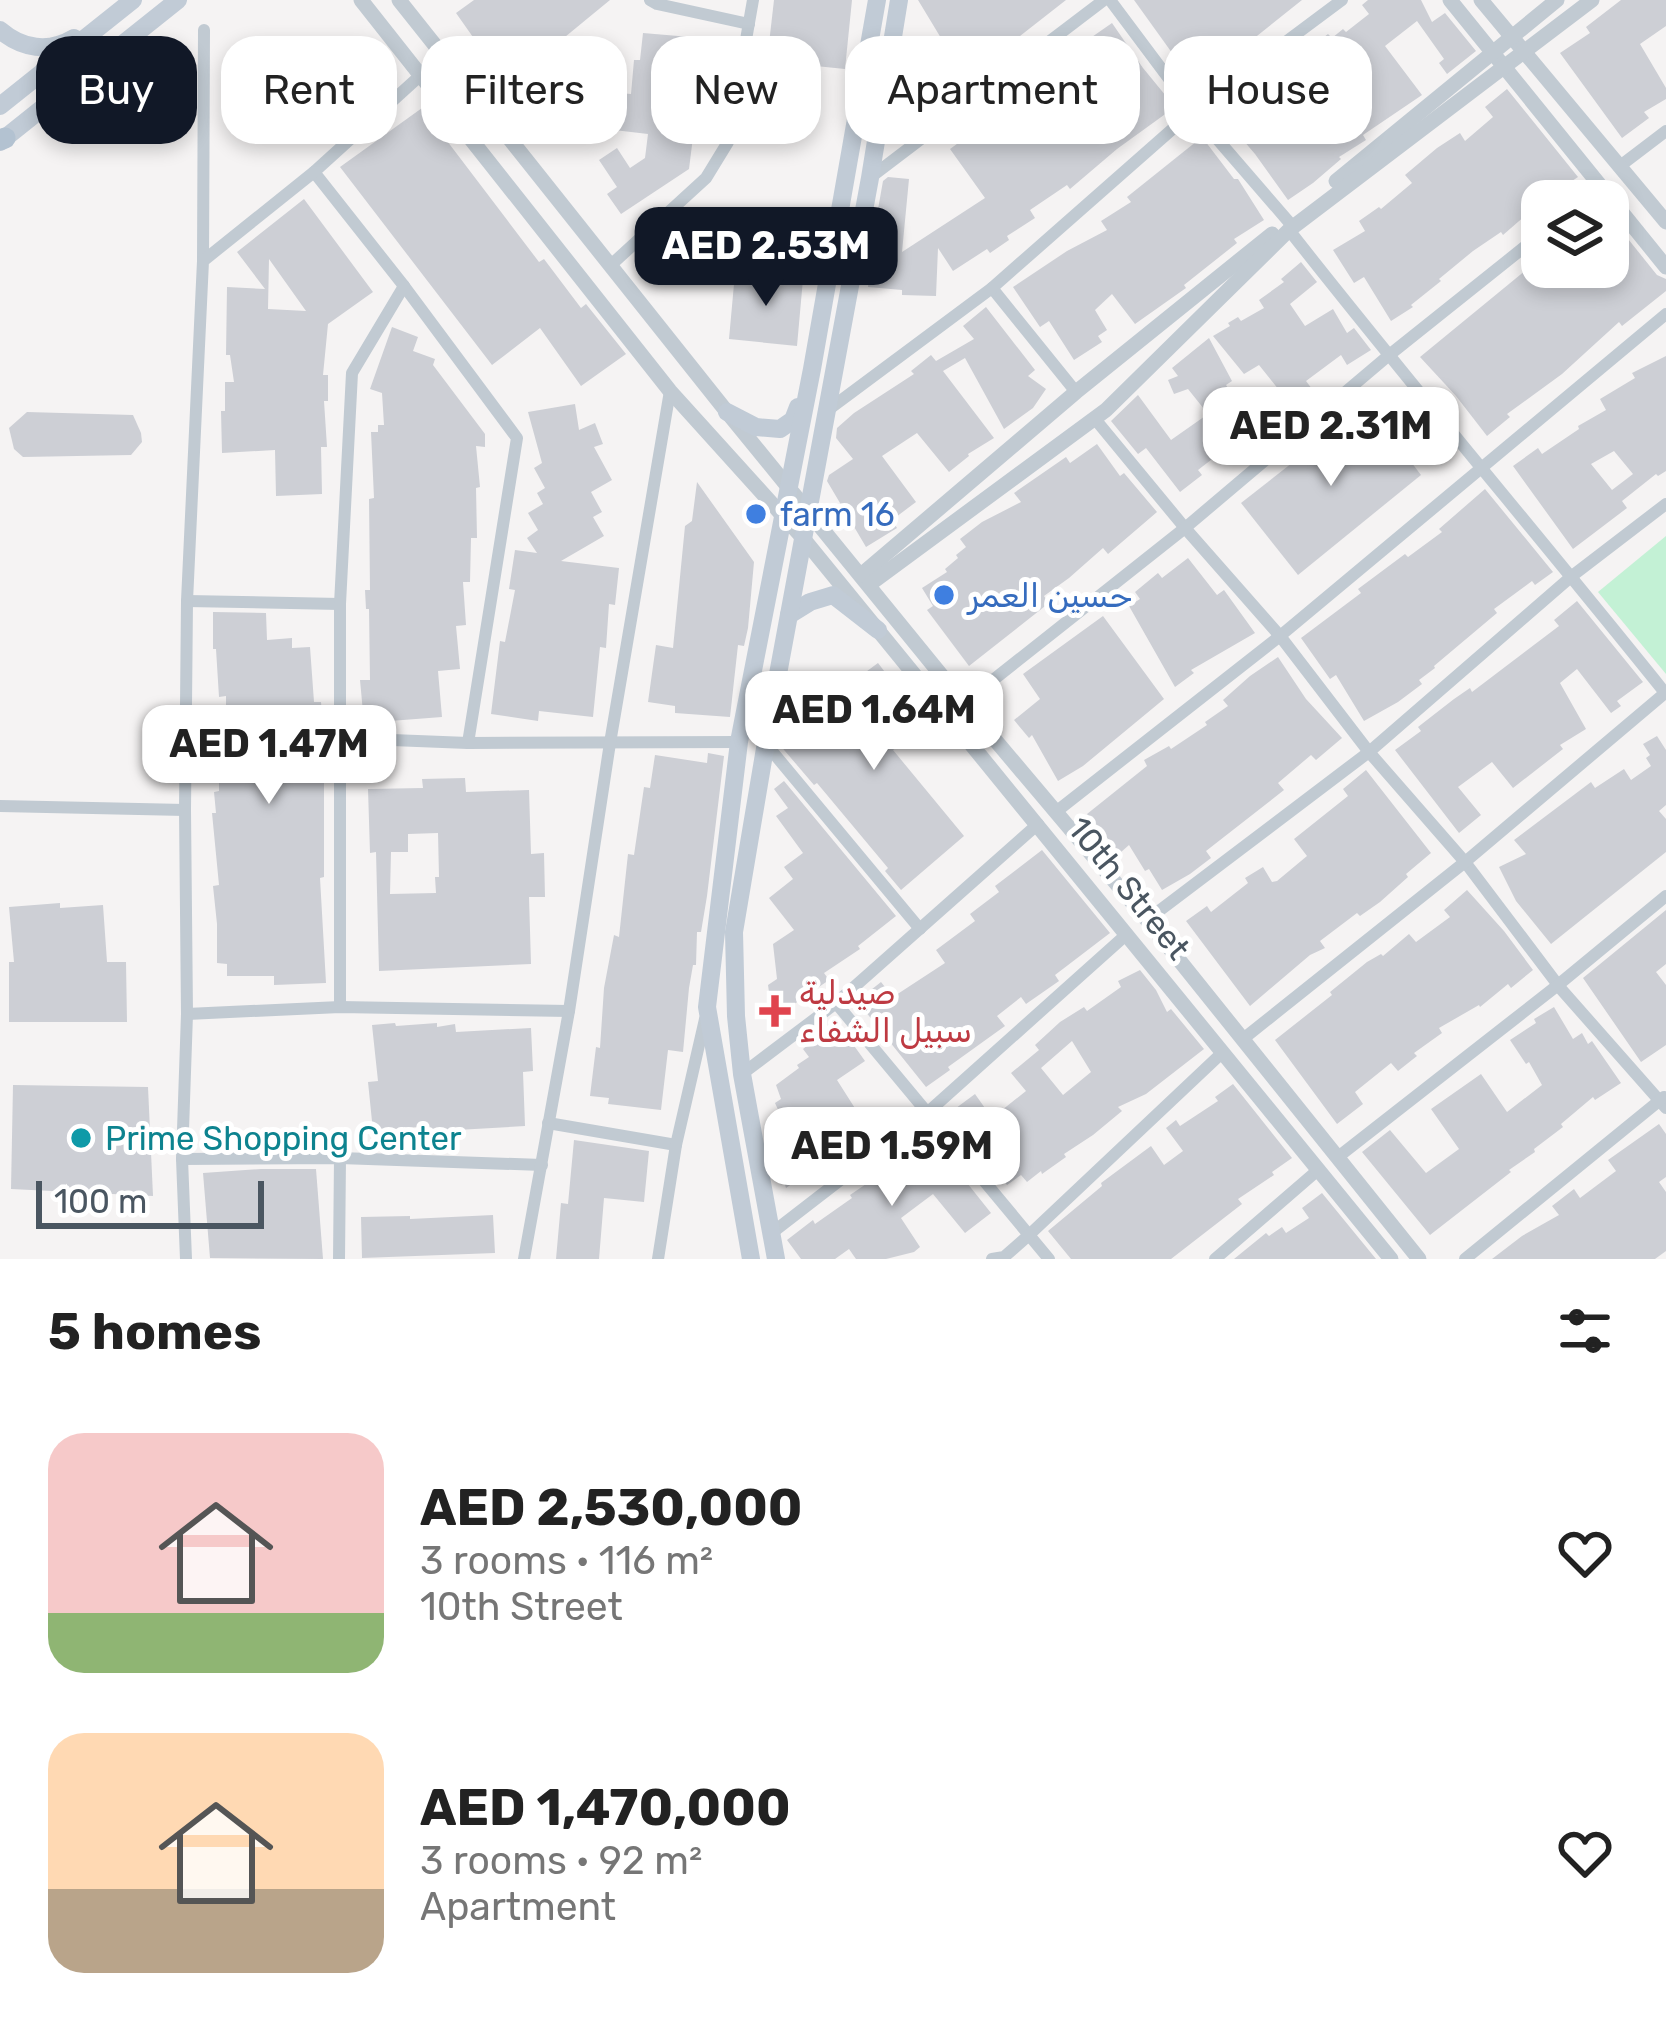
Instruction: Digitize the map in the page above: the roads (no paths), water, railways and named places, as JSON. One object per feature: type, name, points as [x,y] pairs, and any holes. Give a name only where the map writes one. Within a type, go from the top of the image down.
[{"type":"main road","points":[[0,106],[133,0]]},
{"type":"main road","points":[[2,140],[178,0]]},
{"type":"main road","points":[[751,1259],[707,1007],[739,742],[877,0]]},
{"type":"main road","points":[[776,1259],[742,1074],[734,932],[899,0]]},
{"type":"main road","points":[[0,30],[23,45],[52,48],[105,21]]},
{"type":"main road","points":[[728,412],[756,427],[780,429],[793,420],[812,369]]},
{"type":"main road","points":[[789,615],[810,602],[833,596],[878,630]]},
{"type":"street","name":"10th Street","points":[[361,0],[421,73]]},
{"type":"street","name":"10th Street","points":[[399,0],[728,412],[1419,1259]]},
{"type":"street","points":[[650,0],[749,24]]},
{"type":"street","points":[[612,264],[718,163],[728,142],[753,0]]},
{"type":"street","points":[[870,178],[1107,0],[1164,74]]},
{"type":"street","points":[[1294,36],[1342,0]]},
{"type":"street","points":[[1450,0],[1596,180]]},
{"type":"street","points":[[1481,0],[1666,222]]},
{"type":"street","points":[[865,579],[1095,419],[1289,225],[1557,0]]},
{"type":"street","points":[[865,579],[1076,392],[1289,225],[1592,0]]},
{"type":"street","points":[[186,1259],[182,1159],[187,1014],[187,601],[203,261],[204,30]]},
{"type":"street","points":[[203,261],[314,172],[421,75]]},
{"type":"street","points":[[1620,166],[1666,131]]},
{"type":"street","points":[[828,410],[992,288],[1164,137]]},
{"type":"street","name":"10th Street","points":[[477,144],[670,391],[802,538],[1391,1259]]},
{"type":"street","points":[[1221,144],[1666,694],[1243,1039]]},
{"type":"street","points":[[314,172],[517,438],[468,743]]},
{"type":"street","points":[[1629,221],[1666,267]]},
{"type":"street","points":[[964,703],[1185,528],[1521,250]]},
{"type":"street","points":[[340,1007],[340,604],[352,374],[404,286]]},
{"type":"street","points":[[992,288],[1076,392]]},
{"type":"street","points":[[1058,811],[1280,636],[1666,314]]},
{"type":"street","points":[[524,1259],[670,391]]},
{"type":"street","points":[[1095,419],[1465,862],[1558,985],[1664,1102],[1465,1259]]},
{"type":"street","points":[[1147,920],[1369,752],[1572,576],[1666,504]]},
{"type":"street","points":[[187,601],[340,604]]},
{"type":"street","points":[[341,738],[468,743],[739,742]]},
{"type":"street","points":[[766,744],[920,929]]},
{"type":"street","points":[[0,806],[185,810]]},
{"type":"street","points":[[742,1074],[836,1003],[1038,824]]},
{"type":"street","points":[[1338,1157],[1666,896]]},
{"type":"street","points":[[773,1232],[927,1113],[1127,934]]},
{"type":"street","points":[[836,1003],[1049,1259]]},
{"type":"street","points":[[187,1014],[340,1007],[569,1011]]},
{"type":"street","points":[[658,1259],[676,1144],[707,1007]]},
{"type":"street","points":[[992,1259],[1004,1257],[1029,1235],[1223,1052]]},
{"type":"street","points":[[548,1123],[676,1144]]},
{"type":"street","points":[[182,1159],[340,1158],[542,1165]]},
{"type":"street","points":[[339,1259],[340,1158]]},
{"type":"street","points":[[1215,1259],[1318,1170]]},
{"type":"place","name":"farm 16","points":[[756,514]]},
{"type":"place","name":"حسين العمر","points":[[944,595]]},
{"type":"place","name":"صيدلية سبيل الشفاء","points":[[775,1011]]},
{"type":"place","name":"Prime Shopping Center","points":[[81,1138]]}]
